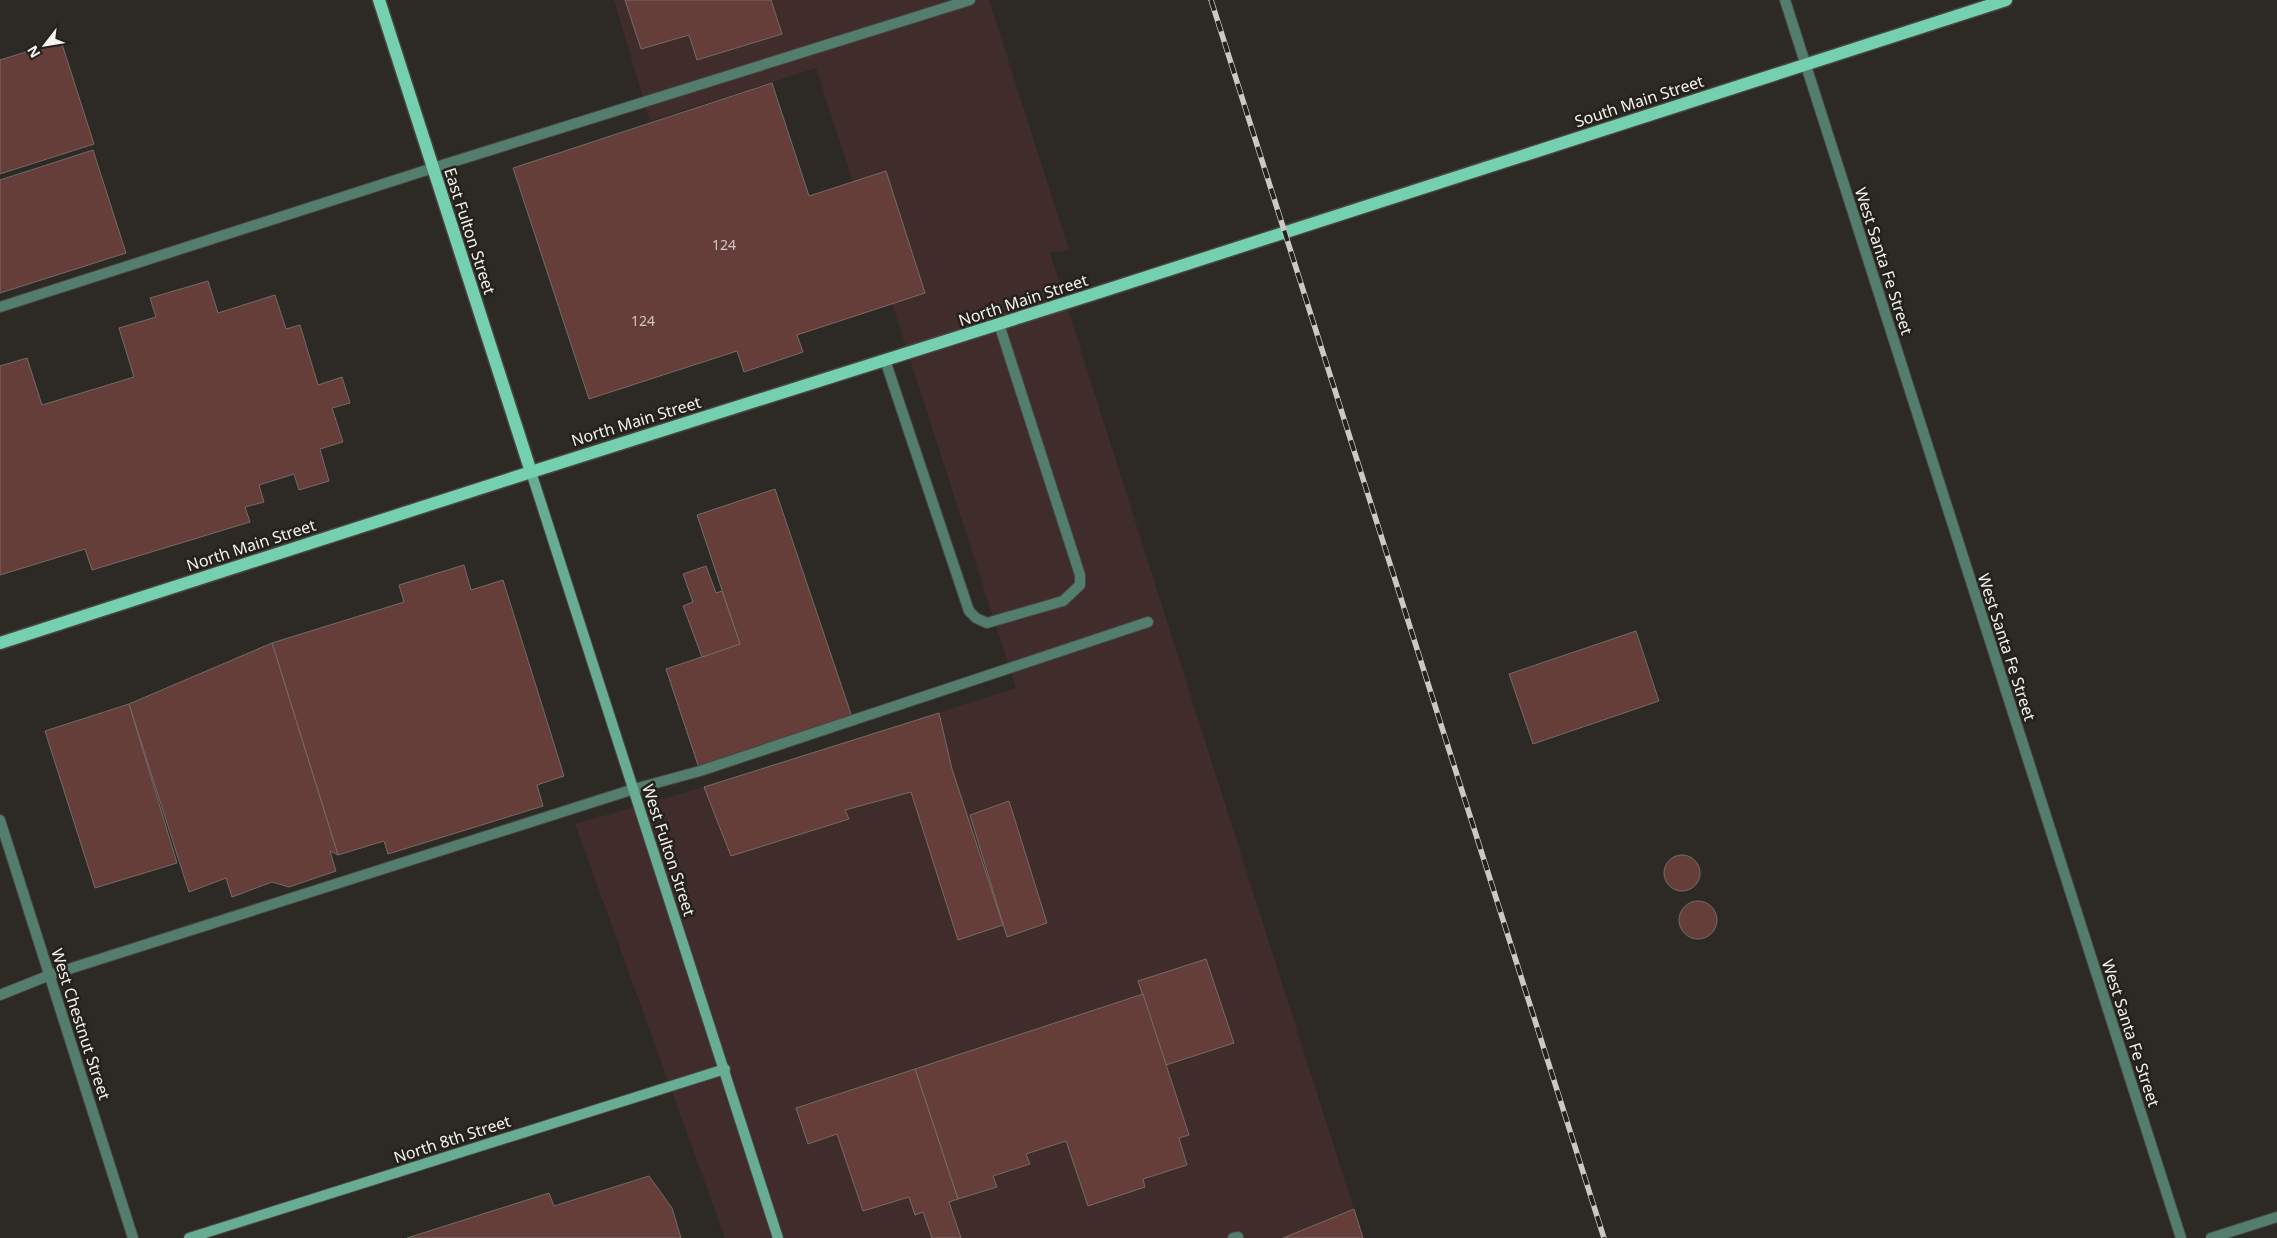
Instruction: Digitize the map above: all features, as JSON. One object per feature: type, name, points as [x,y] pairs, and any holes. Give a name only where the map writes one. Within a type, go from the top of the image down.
[{"type":"main road","name":"East Fulton Street","points":[[379,0],[531,472]]},
{"type":"main road","name":"South Main Street","points":[[1283,232],[2006,0]]},
{"type":"main road","name":"North Main Street","points":[[0,643],[1283,232]]},
{"type":"street","points":[[0,307],[433,168],[970,0]]},
{"type":"street","name":"West Santa Fe Street","points":[[1785,0],[2181,1238]]},
{"type":"street","points":[[885,360],[969,610],[976,618],[987,623],[1063,601],[1080,585],[1080,574],[999,324]]},
{"type":"street","name":"West Fulton Street","points":[[531,472],[778,1238]]},
{"type":"street","points":[[0,995],[50,975],[634,789],[700,771],[1148,622]]},
{"type":"street","name":"West Chestnut Street","points":[[0,820],[133,1238]]},
{"type":"street","name":"North 8th Street","points":[[189,1238],[724,1069]]},
{"type":"street","points":[[2211,1238],[2277,1217]]},
{"type":"shaded area","points":[[614,0],[989,0],[1069,250],[1050,253],[1363,1238],[725,1238],[575,824],[704,787],[1016,688],[816,68],[650,121]]},
{"type":"building","points":[[625,0],[771,0],[782,34],[697,60],[689,35],[641,49]]},
{"type":"building","points":[[61,41],[94,144],[0,174],[0,60]]},
{"type":"building","points":[[772,83],[809,196],[886,171],[925,293],[797,335],[803,352],[744,372],[737,351],[589,399],[513,168]]},
{"type":"building","points":[[93,150],[126,253],[0,293],[0,180]]},
{"type":"building","points":[[208,281],[218,313],[275,295],[286,329],[300,325],[318,385],[342,377],[350,403],[332,408],[343,442],[320,449],[329,481],[299,490],[294,474],[259,485],[264,502],[245,507],[250,522],[92,570],[85,549],[0,575],[0,366],[27,358],[42,405],[134,377],[119,328],[156,317],[150,298]]},
{"type":"building","points":[[775,489],[853,720],[700,771],[666,669],[740,644],[697,515]]},
{"type":"building","points":[[464,565],[471,590],[503,580],[564,776],[537,785],[543,806],[388,854],[384,841],[338,855],[272,643],[404,602],[399,585]]},
{"type":"building","points":[[706,566],[716,593],[722,591],[740,644],[702,657],[683,606],[693,602],[683,574]]},
{"type":"building","points":[[1636,631],[1659,701],[1533,744],[1509,674]]},
{"type":"building","points":[[272,643],[338,855],[330,851],[336,871],[289,887],[272,882],[232,897],[226,878],[189,892],[129,704]]},
{"type":"building","points":[[129,704],[177,863],[95,888],[45,731]]},
{"type":"building","points":[[939,713],[952,769],[1003,925],[958,940],[911,792],[845,810],[849,819],[731,856],[704,787]]},
{"type":"building","points":[[1009,801],[1047,923],[1007,937],[970,815]]},
{"type":"building","points":[[1682,855],[1694,861],[1700,873],[1694,885],[1682,891],[1670,885],[1664,873],[1670,861]]},
{"type":"building","points":[[1698,901],[1711,907],[1717,920],[1711,933],[1698,939],[1685,933],[1679,920],[1685,907]]},
{"type":"building","points":[[1206,959],[1234,1043],[1166,1065],[1138,981]]},
{"type":"building","points":[[1143,994],[1189,1135],[1179,1138],[1187,1165],[1143,1179],[1145,1187],[1088,1206],[1066,1141],[1026,1154],[1030,1164],[993,1176],[997,1187],[958,1199],[915,1069]]},
{"type":"building","points":[[915,1069],[958,1199],[949,1202],[961,1238],[932,1238],[923,1212],[915,1215],[909,1197],[863,1211],[837,1134],[808,1144],[796,1108]]},
{"type":"building","points":[[649,1176],[672,1208],[681,1238],[407,1238],[549,1193],[554,1206]]},
{"type":"building","points":[[1354,1209],[1363,1238],[1283,1238]]},
{"type":"railway","points":[[1211,0],[1604,1238]]}]
